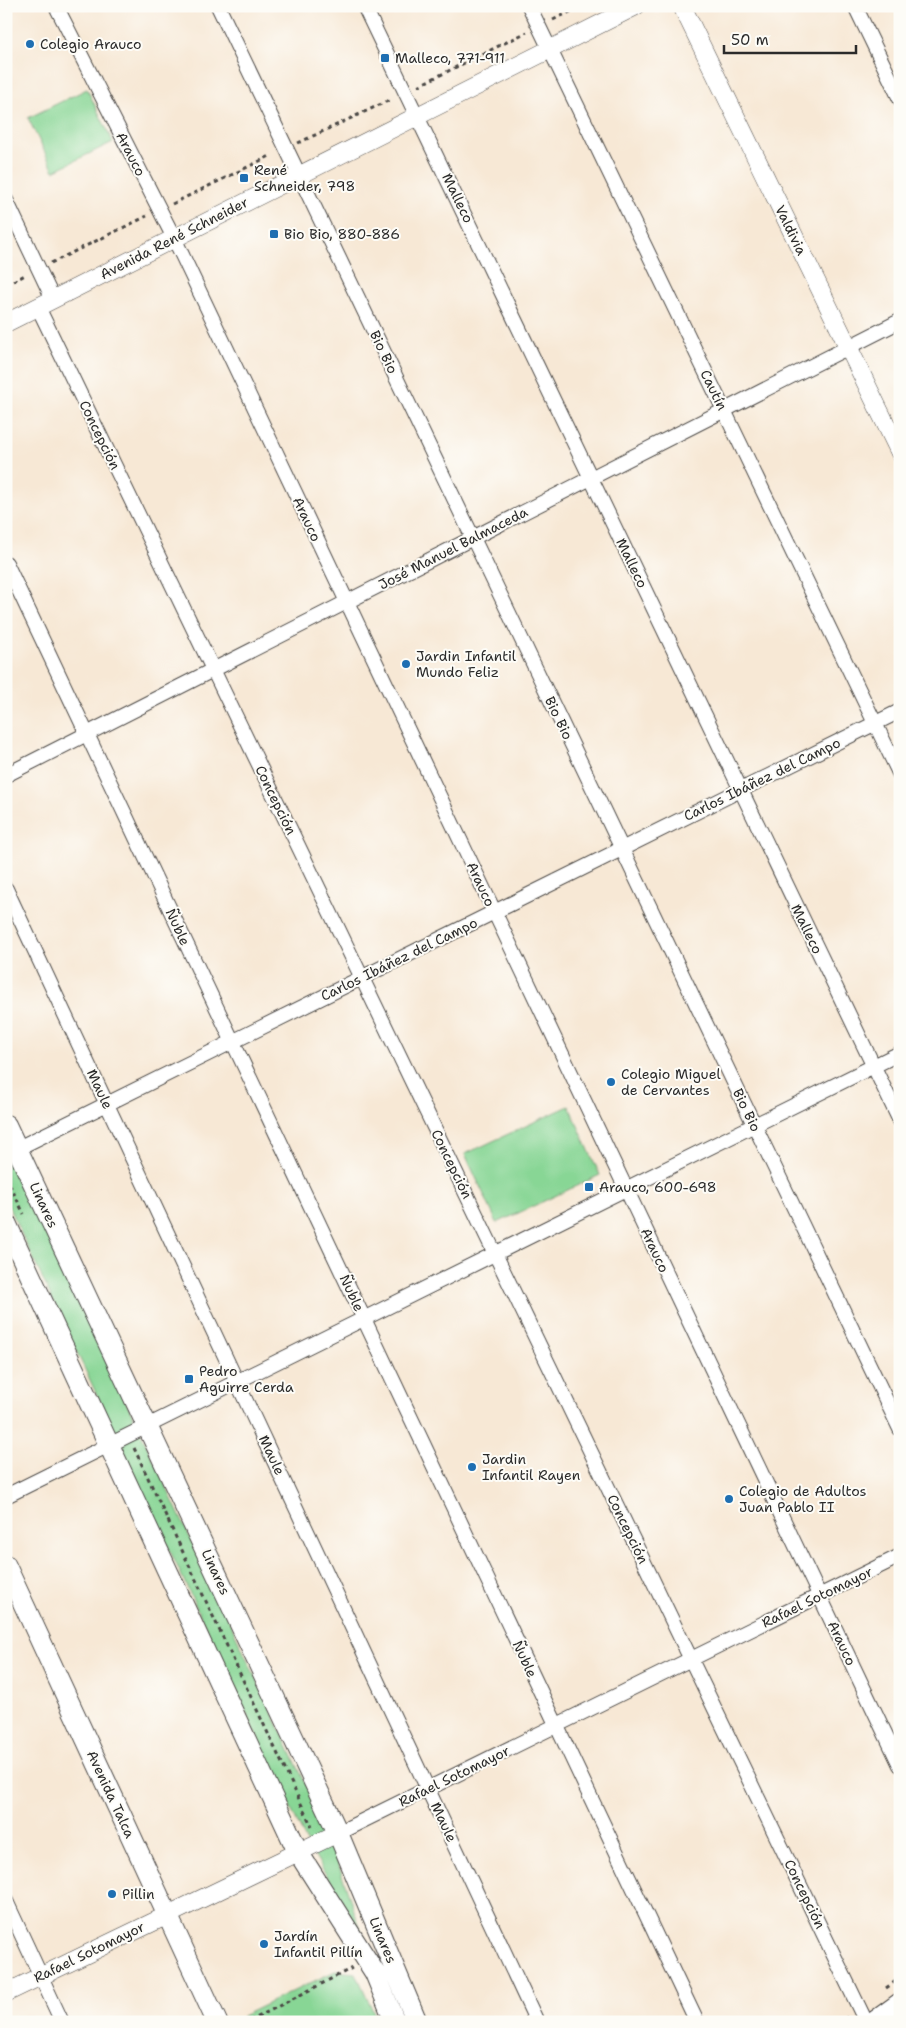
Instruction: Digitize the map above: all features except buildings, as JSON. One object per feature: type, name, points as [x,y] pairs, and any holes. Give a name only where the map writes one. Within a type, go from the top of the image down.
[{"type":"main road","name":"Linares","points":[[6,1125],[12,1152],[151,1434],[338,1833],[417,2022]]},
{"type":"main road","name":"Linares","points":[[6,1223],[294,1844],[375,1974],[395,2022]]},
{"type":"main road","name":"Avenida Talca","points":[[6,1566],[217,2022]]},
{"type":"main road","points":[[874,2022],[900,2003]]},
{"type":"street","name":"Arauco","points":[[56,6],[174,238],[900,1765]]},
{"type":"street","name":"Bio Bio","points":[[218,6],[900,1429]]},
{"type":"street","name":"Malleco","points":[[364,6],[900,1121]]},
{"type":"street","name":"Cautín","points":[[529,6],[900,775]]},
{"type":"street","name":"Avenida René Schneider","points":[[6,323],[636,6]]},
{"type":"street","name":"Valdivia","points":[[682,6],[900,453]]},
{"type":"street","points":[[855,6],[900,99]]},
{"type":"street","name":"Concepción","points":[[6,200],[46,303],[213,670],[866,2022]]},
{"type":"street","name":"José Manuel Balmaceda","points":[[6,776],[900,320]]},
{"type":"street","name":"Ñuble","points":[[6,563],[697,2022]]},
{"type":"street","name":"Carlos Ibáñez del Campo","points":[[12,1152],[900,710]]},
{"type":"street","name":"Maule","points":[[6,889],[537,2022]]},
{"type":"street","points":[[6,1496],[113,1453],[128,1436],[151,1434],[237,1382],[900,1053]]},
{"type":"street","name":"Rafael Sotomayor","points":[[6,1992],[168,1915],[294,1844],[338,1833],[900,1556]]},
{"type":"street","points":[[6,1901],[62,2022]]},
{"type":"path","points":[[6,1177],[27,1222]]},
{"type":"path","points":[[113,1453],[135,1452],[151,1434]]},
{"type":"path","points":[[128,1436],[312,1827],[294,1844]]},
{"type":"path","points":[[242,2022],[250,2020],[367,1960]]},
{"type":"green space","points":[[87,89],[113,142],[54,171],[28,118]]},
{"type":"green space","points":[[569,1106],[600,1175],[497,1223],[465,1154]]},
{"type":"green space","points":[[6,1146],[326,1827],[363,1937],[305,1839],[6,1201]]},
{"type":"green space","points":[[335,1971],[356,1973],[378,2022],[242,2022],[242,2016]]},
{"type":"place","name":"Colegio Arauco","points":[[30,44]]},
{"type":"place","name":"Malleco, 771-911","points":[[385,58]]},
{"type":"place","name":"René Schneider, 798","points":[[244,178]]},
{"type":"place","name":"Bio Bio, 880-886","points":[[274,234]]},
{"type":"place","name":"Jardin Infantil Mundo Feliz","points":[[406,664]]},
{"type":"place","name":"Colegio Miguel de Cervantes","points":[[611,1082]]},
{"type":"place","name":"Arauco, 600-698","points":[[589,1187]]},
{"type":"place","name":"Pedro Aguirre Cerda","points":[[189,1379]]},
{"type":"place","name":"Jardin Infantil Rayen","points":[[472,1467]]},
{"type":"place","name":"Colegio de Adultos Juan Pablo II","points":[[729,1499]]},
{"type":"place","name":"Pillin","points":[[112,1894]]},
{"type":"place","name":"Jardín Infantil Pillín","points":[[264,1944]]}]
